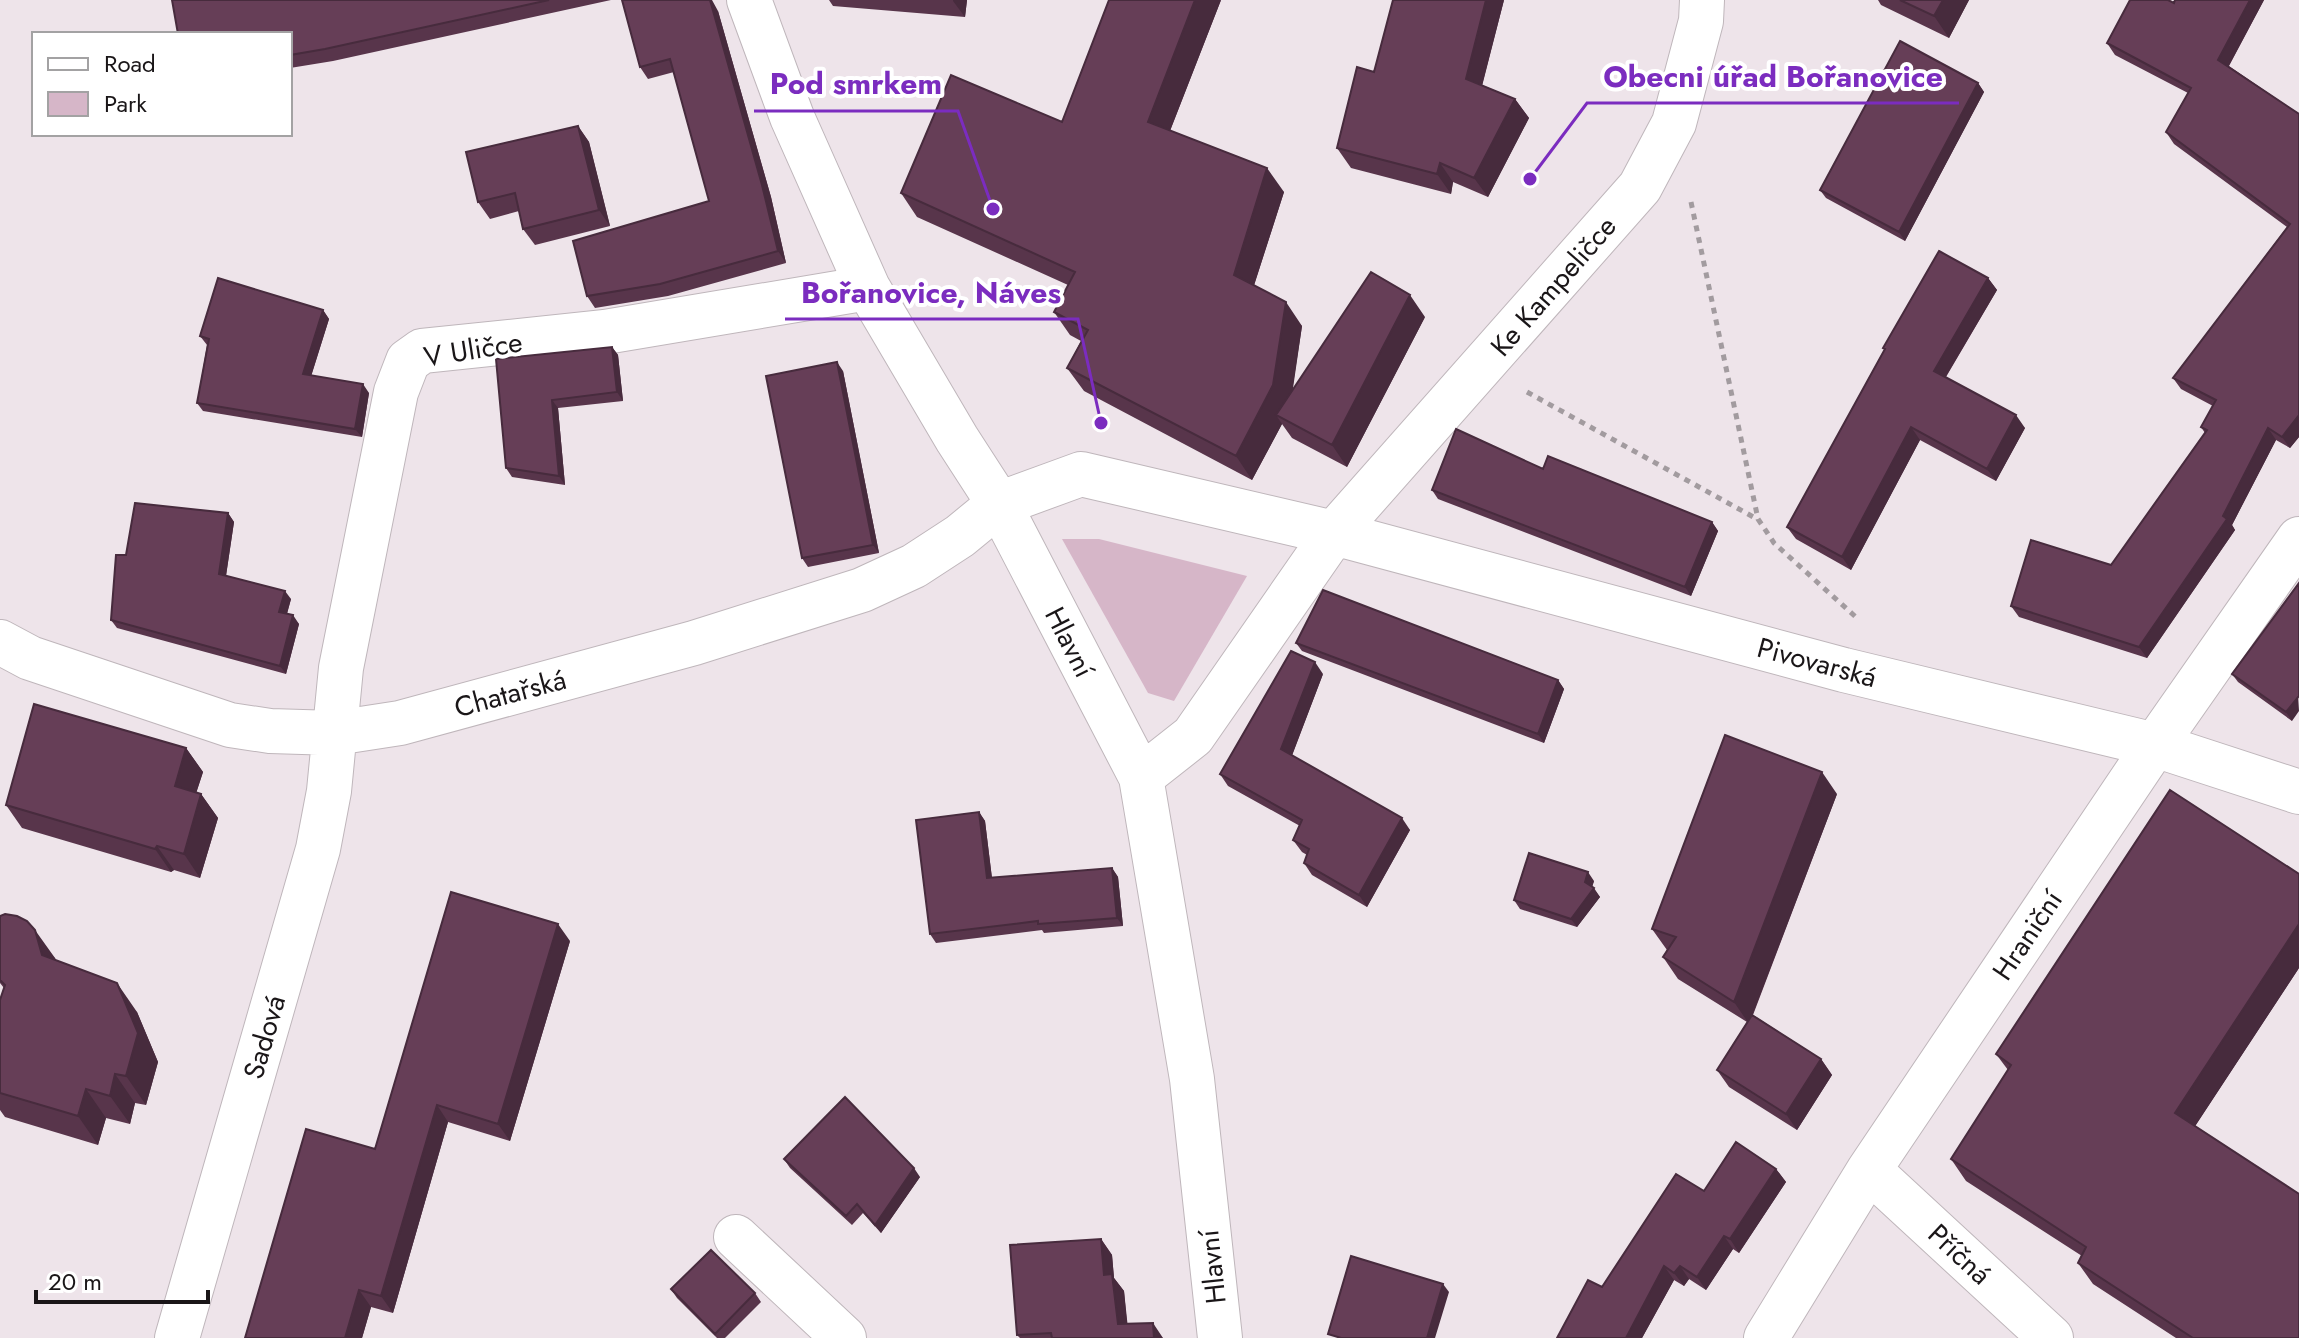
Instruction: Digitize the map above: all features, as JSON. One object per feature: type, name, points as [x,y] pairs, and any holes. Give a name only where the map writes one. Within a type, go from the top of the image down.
[{"type":"street","name":"Hlavní","points":[[749,0],[792,117],[868,288],[999,504],[1141,777],[1192,1079],[1220,1338]]},
{"type":"street","name":"Ke Kampeličce","points":[[1141,777],[1193,736],[1334,533],[1640,187],[1674,123],[1701,21],[1702,0]]},
{"type":"street","name":"V Uličce","points":[[335,733],[341,668],[396,392],[408,361],[422,351],[605,332],[868,288]]},
{"type":"street","points":[[999,504],[1081,474],[1334,533]]},
{"type":"street","name":"Chatařská","points":[[0,642],[30,658],[230,725],[270,731],[335,733],[400,723],[694,643],[862,590],[914,566],[960,536],[999,504]]},
{"type":"street","name":"Pivovarská","points":[[1334,533],[1844,670],[2155,745],[2299,792]]},
{"type":"street","name":"Hraniční","points":[[1766,1338],[1869,1170],[2155,745],[2299,539]]},
{"type":"street","name":"Sadová","points":[[177,1338],[318,849],[329,791],[335,733]]},
{"type":"street","name":"Příčná","points":[[1869,1170],[2051,1338]]},
{"type":"street","points":[[736,1237],[844,1338]]},
{"type":"path","points":[[1690,200],[1758,519],[1774,543],[1859,620]]},
{"type":"path","points":[[1481,367],[1758,519]]},
{"type":"green space","points":[[1062,539],[1099,539],[1247,576],[1174,701],[1148,693]]},
{"type":"building","points":[[172,0],[549,0],[292,55],[292,32],[178,32]]},
{"type":"building","points":[[622,0],[710,0],[778,251],[660,284],[587,296],[573,241],[709,201],[670,59],[640,67]]},
{"type":"building","points":[[1109,0],[1195,0],[1148,122],[1267,168],[1234,275],[1286,302],[1273,385],[1236,456],[1067,368],[1088,330],[1054,312],[1075,272],[901,193],[951,75],[1062,122]]},
{"type":"building","points":[[1393,0],[1486,0],[1466,79],[1515,99],[1474,178],[1440,163],[1437,174],[1337,148],[1357,67],[1374,72]]},
{"type":"building","points":[[1900,0],[1943,0],[1934,16]]},
{"type":"building","points":[[2130,0],[2168,0],[2174,3],[2175,0],[2250,0],[2218,60],[2299,114],[2299,415],[2282,437],[2268,428],[2223,516],[2227,519],[2139,647],[2011,606],[2031,540],[2111,565],[2207,430],[2201,427],[2216,400],[2173,378],[2290,224],[2166,132],[2191,88],[2107,43]]},
{"type":"building","points":[[1900,41],[1978,83],[1899,232],[1820,190]]},
{"type":"building","points":[[578,126],[599,210],[523,229],[515,193],[478,202],[466,152]]},
{"type":"building","points":[[1939,251],[1988,278],[1934,371],[2016,415],[1987,469],[1911,427],[1842,557],[1787,527]]},
{"type":"building","points":[[1371,272],[1410,295],[1332,445],[1276,415]]},
{"type":"building","points":[[218,278],[323,310],[303,374],[363,384],[355,429],[197,403],[209,339],[200,336]]},
{"type":"building","points":[[612,347],[617,392],[552,400],[559,476],[506,468],[496,359]]},
{"type":"building","points":[[837,362],[873,545],[802,558],[766,376]]},
{"type":"building","points":[[1456,429],[1543,469],[1548,456],[1712,522],[1685,587],[1432,490]]},
{"type":"building","points":[[135,503],[228,513],[219,574],[285,591],[279,612],[293,615],[280,666],[111,620],[116,555],[126,555]]},
{"type":"building","points":[[2299,583],[2299,696],[2286,712],[2232,674]]},
{"type":"building","points":[[1323,590],[1558,680],[1538,734],[1296,643]]},
{"type":"building","points":[[1291,651],[1315,662],[1281,749],[1402,818],[1359,895],[1304,863],[1309,849],[1293,840],[1302,820],[1220,774]]},
{"type":"building","points":[[34,704],[186,748],[175,786],[201,794],[184,854],[157,846],[155,849],[6,805]]},
{"type":"building","points":[[1725,735],[1822,772],[1734,1002],[1663,957],[1676,937],[1652,929]]},
{"type":"building","points":[[2170,790],[2299,874],[2299,924],[2175,1113],[2299,1194],[2299,1338],[2193,1338],[2078,1263],[2086,1247],[1951,1159],[2011,1065],[1996,1054]]},
{"type":"building","points":[[979,812],[987,878],[1112,868],[1117,918],[1038,924],[1038,921],[930,934],[916,820]]},
{"type":"building","points":[[1529,853],[1588,872],[1585,882],[1594,888],[1571,919],[1514,900]]},
{"type":"building","points":[[451,892],[558,924],[498,1124],[437,1105],[381,1296],[359,1290],[345,1338],[245,1338],[306,1129],[375,1149]]},
{"type":"building","points":[[5,914],[27,921],[35,930],[42,955],[117,983],[138,1033],[126,1076],[115,1074],[110,1096],[86,1089],[78,1116],[0,1093],[0,1000],[5,985],[0,980],[0,916]]},
{"type":"building","points":[[1752,1015],[1821,1059],[1786,1114],[1717,1070]]},
{"type":"building","points":[[845,1097],[914,1168],[875,1225],[857,1204],[846,1216],[784,1159]]},
{"type":"building","points":[[1736,1142],[1776,1169],[1730,1239],[1724,1236],[1697,1277],[1680,1266],[1674,1273],[1664,1266],[1626,1338],[1557,1338],[1588,1280],[1602,1287],[1676,1174],[1704,1191]]},
{"type":"building","points":[[1101,1239],[1104,1275],[1112,1274],[1118,1324],[1153,1323],[1154,1338],[1052,1338],[1051,1333],[1017,1335],[1010,1245]]},
{"type":"building","points":[[711,1250],[755,1293],[715,1334],[671,1289]]},
{"type":"building","points":[[1351,1256],[1443,1284],[1427,1338],[1341,1338],[1328,1334]]},
{"type":"place","name":"Obecni úřad Bořanovice","points":[[1530,179]]},
{"type":"place","name":"Pod smrkem","points":[[993,209]]},
{"type":"place","name":"Bořanovice, Náves","points":[[1101,423]]}]
